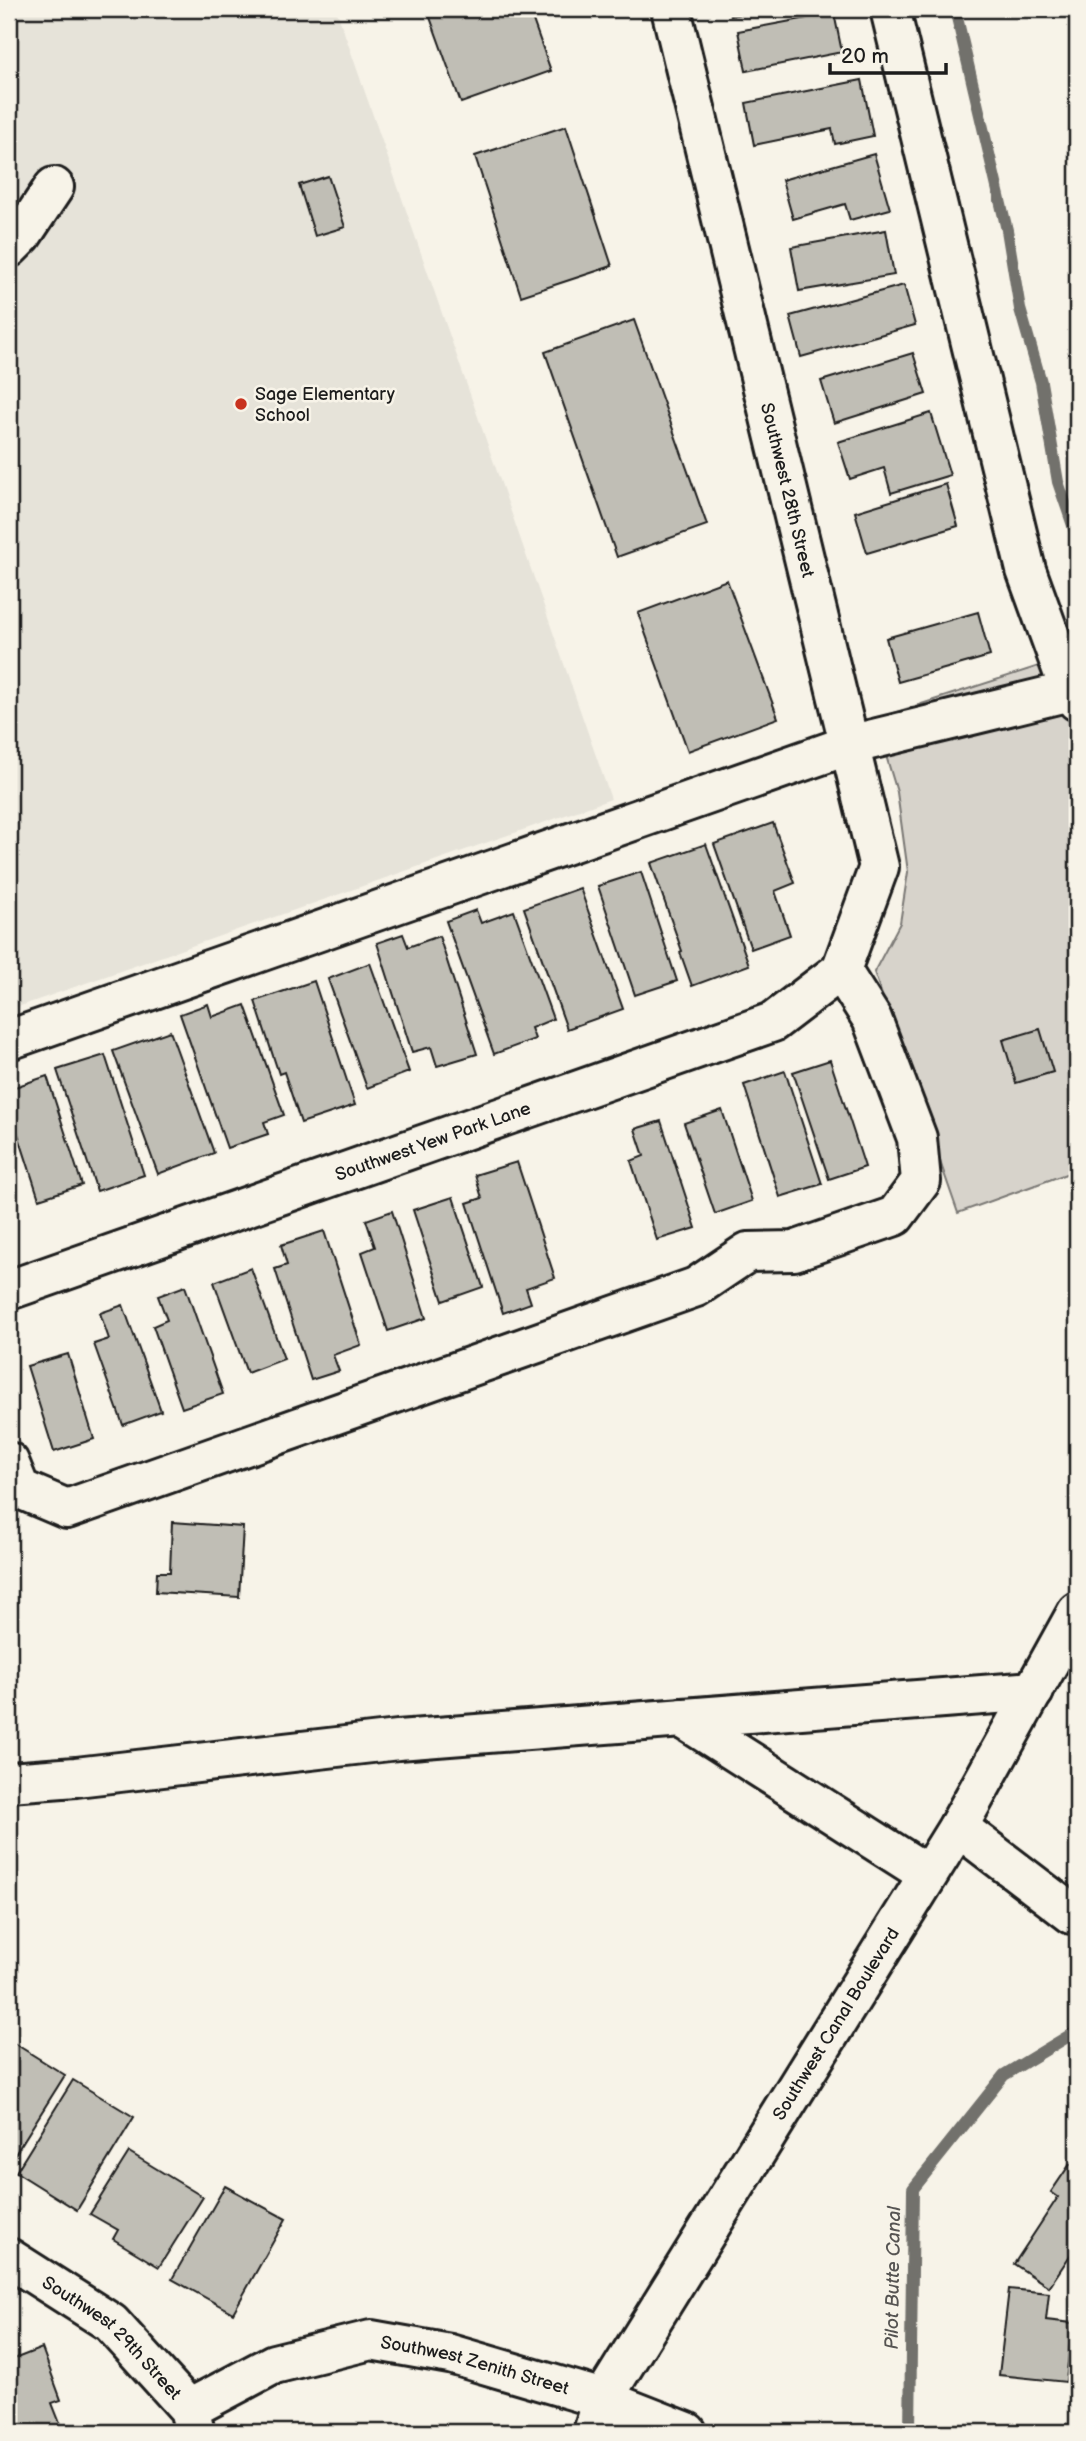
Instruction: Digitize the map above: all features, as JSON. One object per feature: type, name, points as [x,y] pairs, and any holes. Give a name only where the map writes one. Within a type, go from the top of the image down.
[{"type":"street","name":"Southwest 28th Street","points":[[671,9],[879,867],[841,970]]},
{"type":"street","points":[[9,1040],[849,745],[1074,696],[1026,570],[890,9]]},
{"type":"street","points":[[9,248],[22,235],[54,187]]},
{"type":"street","points":[[9,1462],[20,1489],[67,1509],[696,1287],[748,1252],[794,1251],[895,1216],[921,1181],[917,1138],[872,1019],[841,970]]},
{"type":"street","name":"Southwest Yew Park Lane","points":[[10,1292],[773,1021],[841,970]]},
{"type":"street","name":"Southwest Canal Boulevard","points":[[598,2416],[926,1874],[958,1827],[1077,1612]]},
{"type":"street","points":[[9,1782],[75,1777],[398,1740],[1034,1691]]},
{"type":"street","points":[[681,1718],[926,1874]]},
{"type":"street","points":[[958,1827],[1072,1914],[1077,1913]]},
{"type":"street","name":"Southwest 29th Street","points":[[9,2258],[111,2323],[192,2421]]},
{"type":"street","name":"Southwest Zenith Street","points":[[192,2421],[274,2364],[371,2340],[450,2354],[598,2416],[687,2432]]},
{"type":"shaded area","name":"Sage Elementary School","points":[[9,9],[336,9],[611,799],[9,1010]]},
{"type":"shaded area","points":[[1073,655],[1077,661],[1077,1170],[958,1213],[874,972],[900,923],[908,872],[897,792],[875,719]]},
{"type":"building","points":[[427,9],[529,9],[551,71],[461,103]]},
{"type":"building","points":[[729,9],[768,9],[731,16]]},
{"type":"building","points":[[834,13],[842,52],[746,71],[738,31]]},
{"type":"building","points":[[862,80],[873,136],[835,144],[832,129],[754,145],[746,103]]},
{"type":"building","points":[[566,126],[612,266],[521,296],[475,156]]},
{"type":"building","points":[[874,154],[890,209],[850,220],[845,204],[793,219],[782,180]]},
{"type":"building","points":[[328,176],[345,227],[315,236],[299,185]]},
{"type":"building","points":[[886,230],[894,275],[799,291],[791,247]]},
{"type":"building","points":[[904,285],[915,325],[801,357],[790,316]]},
{"type":"building","points":[[634,320],[707,525],[617,557],[545,352]]},
{"type":"building","points":[[913,353],[926,394],[834,423],[821,381]]},
{"type":"building","points":[[931,413],[950,475],[891,493],[884,468],[850,479],[838,442]]},
{"type":"building","points":[[946,484],[958,526],[867,553],[855,512]]},
{"type":"building","points":[[727,580],[778,718],[688,751],[638,613]]},
{"type":"building","points":[[978,612],[990,656],[898,682],[886,638]]},
{"type":"building","points":[[773,823],[795,883],[775,891],[790,935],[751,949],[714,844]]},
{"type":"building","points":[[706,844],[749,965],[692,986],[651,863]]},
{"type":"building","points":[[641,872],[677,981],[635,995],[598,886]]},
{"type":"building","points":[[580,888],[623,1009],[567,1029],[524,908]]},
{"type":"building","points":[[476,910],[481,923],[514,911],[553,1019],[531,1028],[535,1039],[494,1054],[446,921]]},
{"type":"building","points":[[403,934],[408,947],[439,936],[477,1054],[437,1066],[431,1047],[412,1052],[377,943]]},
{"type":"building","points":[[370,963],[409,1072],[367,1088],[328,979]]},
{"type":"building","points":[[314,981],[355,1105],[301,1123],[284,1072],[279,1074],[255,1001]]},
{"type":"building","points":[[208,1004],[212,1017],[245,1005],[284,1115],[264,1122],[268,1134],[227,1148],[180,1014]]},
{"type":"building","points":[[1040,1029],[1053,1072],[1016,1083],[1003,1040]]},
{"type":"building","points":[[170,1031],[214,1153],[158,1174],[113,1051]]},
{"type":"building","points":[[105,1055],[144,1175],[97,1191],[57,1070]]},
{"type":"building","points":[[830,1060],[865,1167],[829,1179],[793,1072]]},
{"type":"building","points":[[785,1071],[822,1184],[780,1197],[744,1085]]},
{"type":"building","points":[[47,1076],[82,1185],[39,1199],[9,1106],[9,1089]]},
{"type":"building","points":[[722,1110],[752,1201],[715,1214],[684,1123]]},
{"type":"building","points":[[661,1121],[696,1228],[657,1240],[631,1161],[644,1156],[635,1129]]},
{"type":"building","points":[[517,1162],[555,1278],[526,1288],[531,1303],[503,1313],[467,1203],[482,1198],[475,1175]]},
{"type":"building","points":[[453,1197],[483,1287],[443,1301],[413,1210]]},
{"type":"building","points":[[392,1211],[426,1318],[388,1331],[362,1252],[375,1247],[366,1220]]},
{"type":"building","points":[[324,1231],[361,1345],[333,1355],[339,1371],[311,1380],[275,1269],[287,1265],[281,1245]]},
{"type":"building","points":[[251,1268],[284,1359],[247,1373],[214,1282]]},
{"type":"building","points":[[185,1286],[223,1394],[182,1408],[153,1326],[167,1320],[158,1296]]},
{"type":"building","points":[[123,1305],[161,1411],[123,1425],[94,1344],[109,1339],[100,1313]]},
{"type":"building","points":[[68,1354],[94,1439],[54,1452],[27,1366]]},
{"type":"building","points":[[172,1522],[243,1527],[239,1597],[156,1592],[157,1572],[170,1572]]},
{"type":"building","points":[[9,2040],[65,2075],[9,2164]]},
{"type":"building","points":[[73,2080],[134,2117],[77,2210],[16,2172]]},
{"type":"building","points":[[129,2152],[203,2197],[159,2267],[113,2239],[118,2230],[90,2214]]},
{"type":"building","points":[[1070,2164],[1077,2169],[1077,2245],[1049,2287],[1014,2264],[1058,2197],[1051,2192]]},
{"type":"building","points":[[225,2186],[286,2219],[233,2313],[172,2279]]},
{"type":"building","points":[[1009,2289],[1049,2293],[1046,2320],[1072,2323],[1066,2382],[999,2375]]},
{"type":"building","points":[[42,2348],[61,2400],[52,2403],[63,2431],[9,2432],[9,2361]]},
{"type":"waterway","points":[[955,9],[1007,230],[1020,309],[1041,382],[1058,482],[1077,537]]},
{"type":"waterway","name":"Pilot Butte Canal","points":[[910,2432],[913,2189],[1004,2075],[1077,2031]]},
{"type":"place","name":"Sage Elementary School","points":[[241,404]]}]
